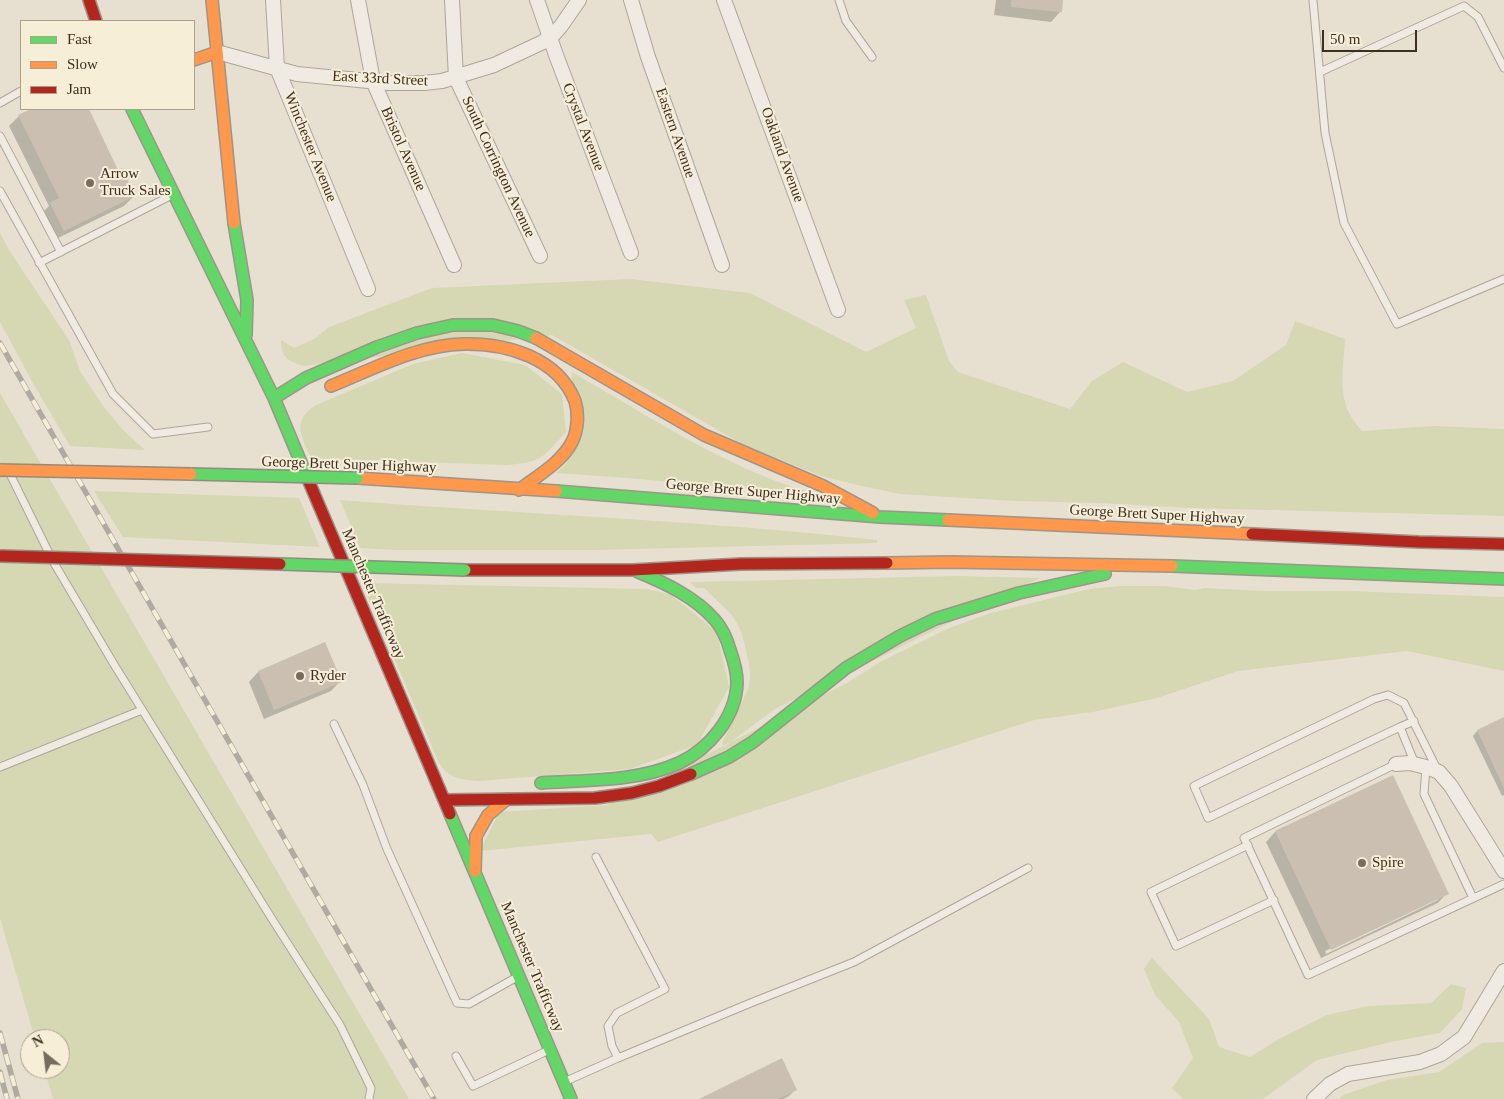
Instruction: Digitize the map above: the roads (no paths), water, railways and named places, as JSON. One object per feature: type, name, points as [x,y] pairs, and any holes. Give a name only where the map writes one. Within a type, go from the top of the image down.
[{"type":"main road","points":[[89,0],[96,20]]},
{"type":"main road","points":[[212,0],[231,198],[247,300],[246,340]]},
{"type":"main road","points":[[195,60],[217,52]]},
{"type":"main road","name":"Manchester Trafficway","points":[[132,110],[274,398],[571,1099]]},
{"type":"main road","points":[[274,398],[306,378],[376,347],[417,332],[453,325],[493,325],[518,331],[539,339],[704,435],[823,486],[880,517]]},
{"type":"main road","points":[[318,392],[415,352],[440,346],[465,344],[491,345],[529,356],[551,368],[566,381],[574,395],[578,415],[575,435],[563,455],[519,490]]},
{"type":"main road","points":[[274,398],[300,394]]},
{"type":"main road","name":"George Brett Super Highway","points":[[2,466],[357,478],[474,485],[880,517],[1418,542],[1504,544]]},
{"type":"main road","points":[[1418,542],[1464,532]]},
{"type":"main road","points":[[0,556],[465,570],[633,570],[741,564],[950,562],[1143,565],[1504,578]]},
{"type":"main road","points":[[444,800],[595,798],[632,793],[660,786],[700,771],[729,757],[753,742],[846,668],[900,636],[935,619],[1018,593],[1143,565]]},
{"type":"main road","points":[[528,784],[643,775],[680,763],[707,745],[728,718],[737,690],[735,665],[728,641],[715,620],[691,599],[662,581],[633,570]]},
{"type":"main road","points":[[444,800],[490,787]]},
{"type":"main road","points":[[474,871],[476,836],[488,815],[507,799]]},
{"type":"street","name":"Winchester Avenue","points":[[273,0],[277,68],[368,289]]},
{"type":"street","name":"Bristol Avenue","points":[[358,0],[372,81],[454,265]]},
{"type":"street","points":[[452,0],[456,78]]},
{"type":"street","name":"Crystal Avenue","points":[[537,0],[631,252]]},
{"type":"street","name":"East 33rd Street","points":[[217,52],[297,74],[389,83],[424,83],[456,78],[494,65],[526,51],[550,37],[561,26],[580,0]]},
{"type":"street","name":"Eastern Avenue","points":[[631,0],[648,57],[722,265]]},
{"type":"street","name":"Oakland Avenue","points":[[724,0],[838,310]]},
{"type":"street","name":"South Corrington Avenue","points":[[456,78],[540,256]]},
{"type":"street","points":[[1396,764],[1410,763],[1427,768],[1451,786],[1504,871]]},
{"type":"street","points":[[1314,1099],[1330,1084],[1348,1074],[1420,1062],[1441,1054],[1464,1037],[1504,971]]},
{"type":"lane","points":[[838,0],[846,20],[872,57]]},
{"type":"lane","points":[[1314,0],[1326,132],[1344,224],[1397,324],[1504,279]]},
{"type":"lane","points":[[1320,72],[1464,6],[1478,17],[1504,68]]},
{"type":"lane","points":[[0,103],[20,92]]},
{"type":"lane","points":[[0,136],[61,252]]},
{"type":"lane","points":[[0,191],[113,394],[153,434],[208,427]]},
{"type":"lane","points":[[39,263],[173,194]]},
{"type":"lane","points":[[2,466],[51,557],[142,710],[340,1025],[371,1088],[369,1099]]},
{"type":"lane","points":[[1414,721],[1208,818],[1194,786],[1374,699],[1388,696],[1404,703],[1414,721],[1427,768],[1424,794],[1473,898]]},
{"type":"lane","points":[[0,767],[142,710]]},
{"type":"lane","points":[[334,724],[363,785],[387,850],[457,1003],[468,1004],[519,976]]},
{"type":"lane","points":[[1400,727],[1427,768]]},
{"type":"lane","points":[[1396,764],[1244,838],[1308,975],[1504,884]]},
{"type":"lane","points":[[1248,845],[1151,892],[1176,946],[1274,900]]},
{"type":"lane","points":[[596,857],[666,989],[617,1013],[608,1026],[612,1046],[618,1058]]},
{"type":"lane","points":[[564,1082],[618,1058],[854,962],[1028,868]]},
{"type":"lane","points":[[456,1056],[473,1086],[550,1049]]},
{"type":"railway","points":[[0,343],[434,1099]]},
{"type":"railway","points":[[0,1033],[18,1099]]},
{"type":"railway","points":[[0,1072],[7,1099]]},
{"type":"place","name":"Arrow Truck Sales","points":[[90,183]]},
{"type":"place","name":"Ryder","points":[[300,676]]},
{"type":"place","name":"Spire","points":[[1362,863]]}]
